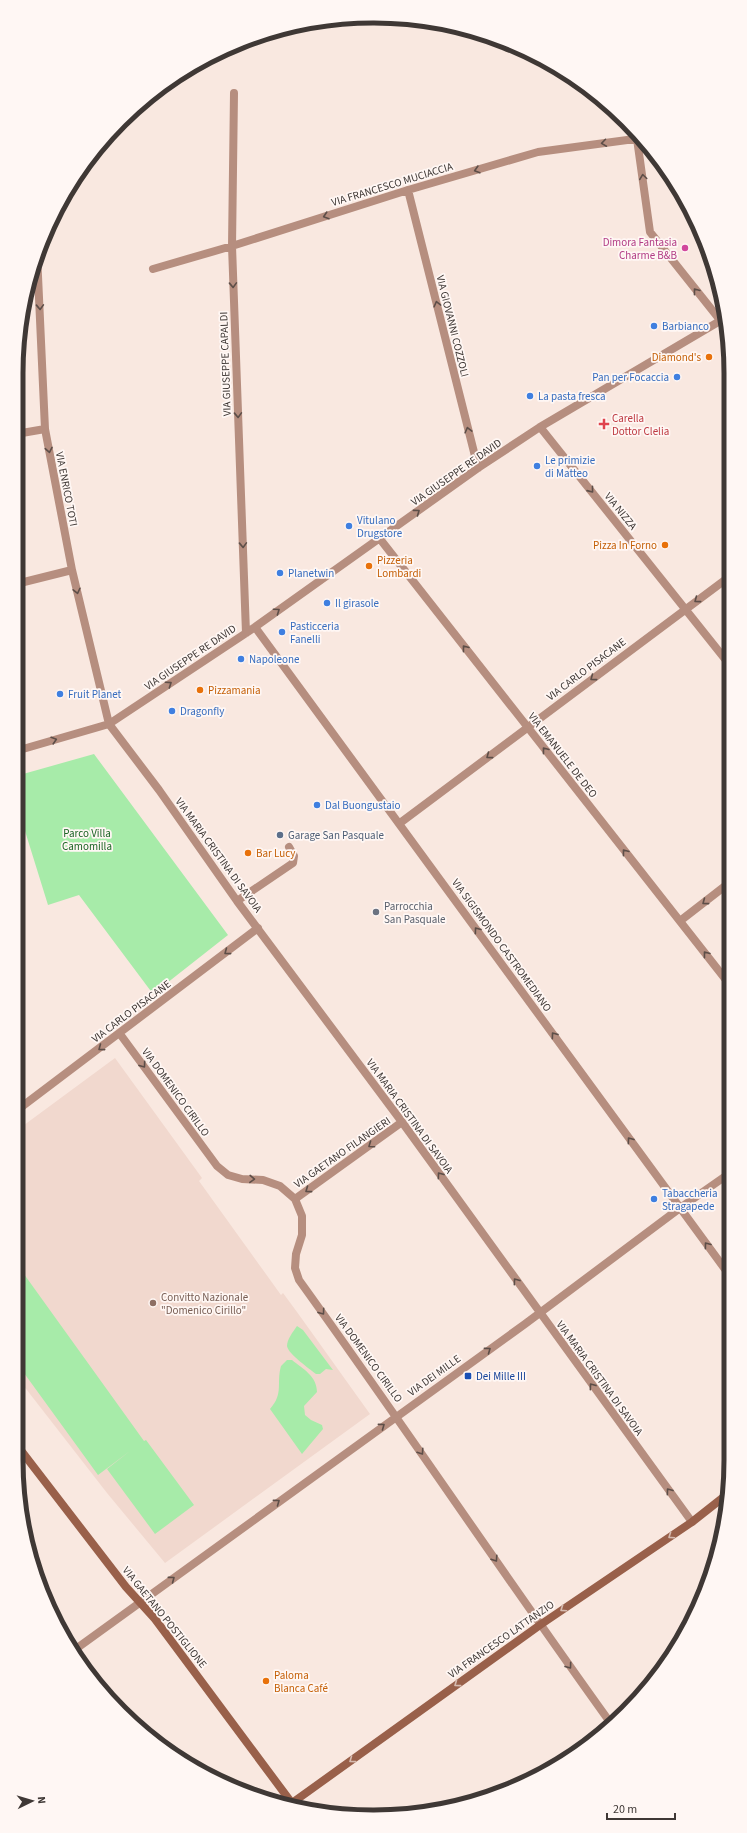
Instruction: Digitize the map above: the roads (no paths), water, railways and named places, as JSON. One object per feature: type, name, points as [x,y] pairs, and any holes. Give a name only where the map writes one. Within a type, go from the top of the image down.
[{"type":"main road","name":"VIA GAETANO POSTIGLIONE","points":[[23,1453],[126,1586],[141,1602],[209,1689],[289,1799]]},
{"type":"main road","name":"VIA FRANCESCO LATTANZIO","points":[[298,1801],[540,1625],[692,1522],[722,1499]]},
{"type":"street","name":"VIA GIUSEPPE CAPALDI","points":[[234,93],[232,246],[246,633]]},
{"type":"street","name":"VIA FRANCESCO MUCIACCIA","points":[[153,269],[232,246],[408,190],[538,152],[634,139]]},
{"type":"street","points":[[641,147],[650,232],[719,315]]},
{"type":"street","name":"VIA GIOVANNI COZZOLI","points":[[408,190],[478,468]]},
{"type":"street","name":"VIA ENRICO TOTI","points":[[38,274],[45,429],[72,570],[109,724]]},
{"type":"street","name":"VIA GIUSEPPE RE DAVID","points":[[23,749],[109,724],[255,627],[478,468],[540,427],[720,322]]},
{"type":"street","name":"VIA NIZZA","points":[[540,427],[724,658]]},
{"type":"street","points":[[23,433],[45,429]]},
{"type":"street","name":"VIA EMANUELE DE DEO","points":[[380,539],[724,977]]},
{"type":"street","points":[[23,582],[72,570]]},
{"type":"street","name":"VIA CARLO PISACANE","points":[[400,823],[724,581]]},
{"type":"street","name":"VIA SIGISMONDO CASTROMEDIANO","points":[[255,627],[400,823],[724,1268]]},
{"type":"street","name":"VIA MARIA CRISTINA DI SAVOIA","points":[[109,724],[159,790],[237,901],[402,1122],[692,1522]]},
{"type":"street","points":[[237,901],[293,863],[294,856],[289,847]]},
{"type":"street","points":[[680,921],[724,887]]},
{"type":"street","name":"VIA CARLO PISACANE","points":[[23,1106],[120,1034],[258,928]]},
{"type":"street","name":"VIA DOMENICO CIRILLO","points":[[120,1034],[217,1166],[228,1176],[242,1179],[263,1180],[280,1186],[295,1199],[302,1216],[302,1235],[296,1254],[295,1268],[299,1280],[396,1416],[540,1625],[608,1720]]},
{"type":"street","name":"VIA GAETANO FILANGIERI","points":[[295,1199],[402,1122]]},
{"type":"street","name":"VIA DEI MILLE","points":[[78,1647],[540,1313],[680,1208],[724,1177]]},
{"type":"place","name":"Dimora Fantasia Charme B&B","points":[[685,248]]},
{"type":"place","name":"Barbianco","points":[[654,326]]},
{"type":"place","name":"Diamond's","points":[[709,357]]},
{"type":"place","name":"Pan per Focaccia","points":[[677,377]]},
{"type":"place","name":"La pasta fresca","points":[[530,396]]},
{"type":"place","name":"Carella Dottor Clelia","points":[[604,424]]},
{"type":"place","name":"Le primizie di Matteo","points":[[537,466]]},
{"type":"place","name":"Vitulano Drugstore","points":[[349,526]]},
{"type":"place","name":"Pizza In Forno","points":[[665,545]]},
{"type":"place","name":"Pizzeria Lombardi","points":[[369,566]]},
{"type":"place","name":"Planetwin","points":[[280,573]]},
{"type":"place","name":"Il girasole","points":[[327,603]]},
{"type":"place","name":"Pasticceria Fanelli","points":[[282,632]]},
{"type":"place","name":"Napoleone","points":[[241,659]]},
{"type":"place","name":"Pizzamania","points":[[200,690]]},
{"type":"place","name":"Fruit Planet","points":[[60,694]]},
{"type":"place","name":"Dragonfly","points":[[172,711]]},
{"type":"place","name":"Dal Buongustaio","points":[[317,805]]},
{"type":"place","name":"Garage San Pasquale","points":[[280,835]]},
{"type":"place","name":"Bar Lucy","points":[[248,853]]},
{"type":"place","name":"Parrocchia San Pasquale","points":[[376,912]]},
{"type":"place","name":"Tabaccheria Stragapede","points":[[654,1199]]},
{"type":"place","name":"Convitto Nazionale \"Domenico Cirillo\"","points":[[153,1303]]},
{"type":"place","name":"Dei Mille III","points":[[468,1376]]},
{"type":"place","name":"Paloma Blanca Café","points":[[266,1681]]},
{"type":"park label","name":"Parco Villa Camomilla","points":[[87,839]]}]
